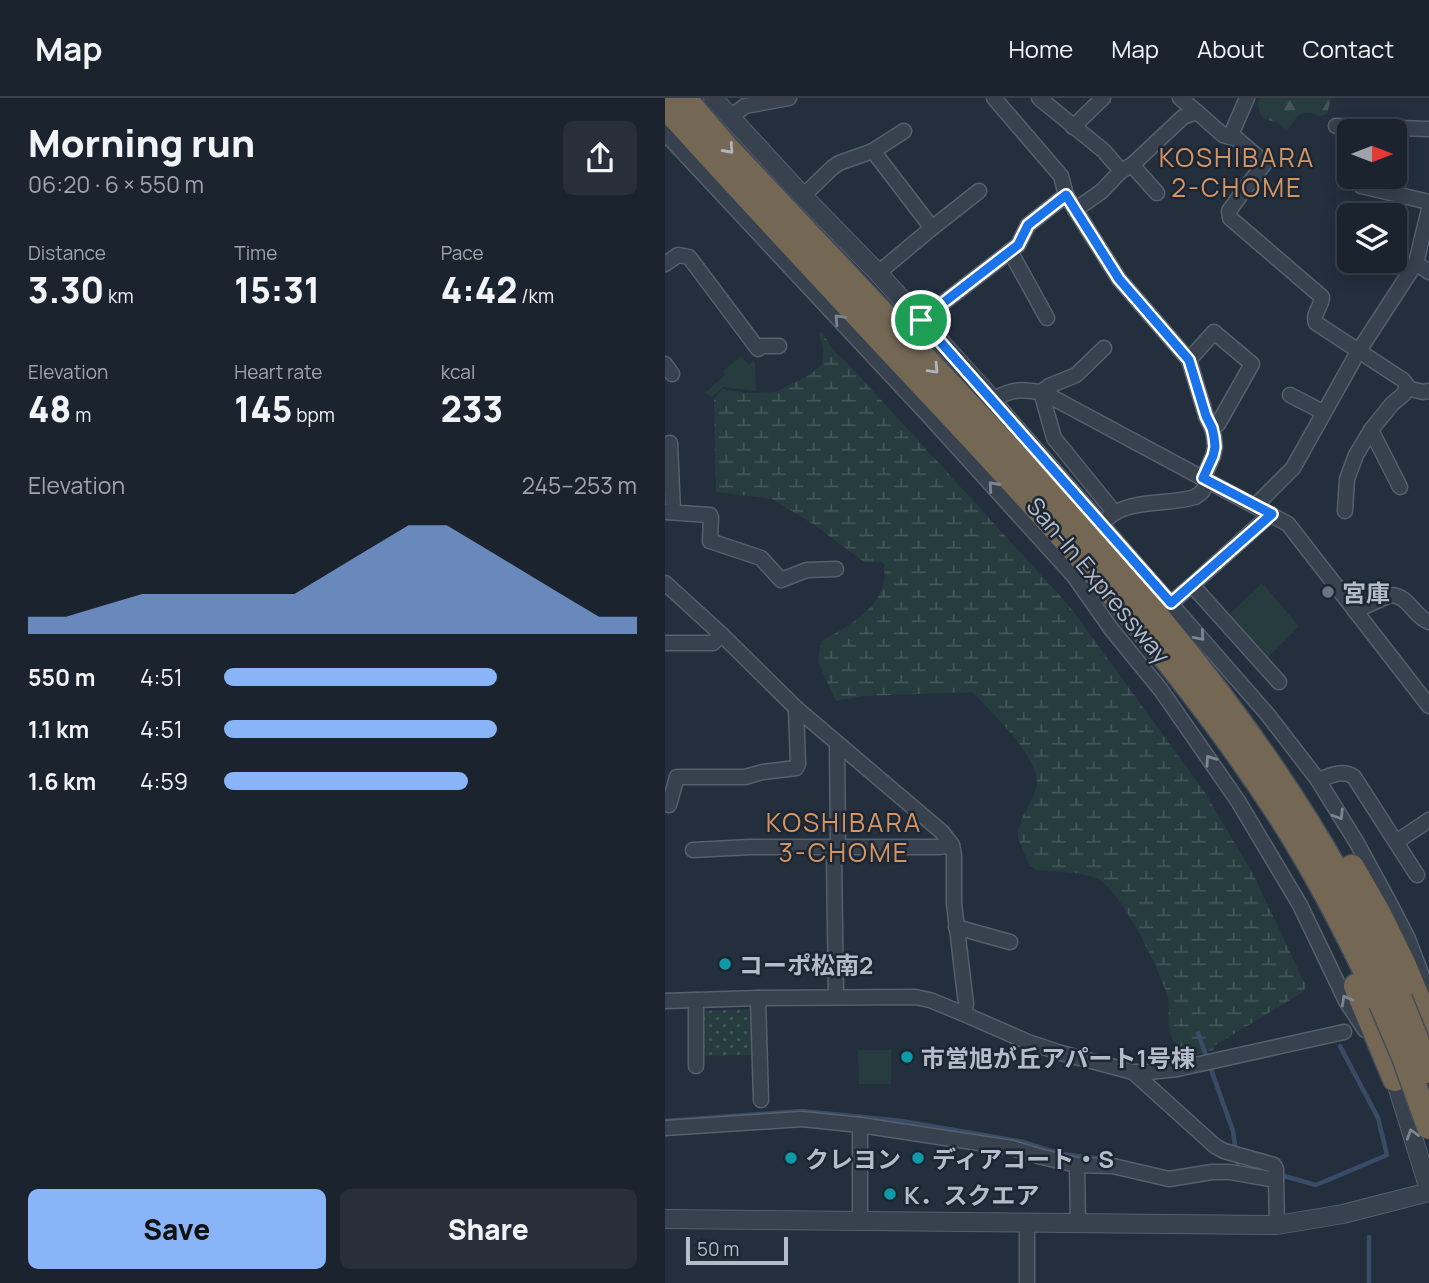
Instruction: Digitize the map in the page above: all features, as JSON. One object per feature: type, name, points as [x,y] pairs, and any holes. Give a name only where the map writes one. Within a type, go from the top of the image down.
[{"type":"highway","name":"San-In Expressway","points":[[684,98],[735,156],[1036,477],[1116,568],[1245,730],[1296,804],[1339,876],[1375,946],[1387,1009],[1429,1127]]},
{"type":"highway","name":"San-In Expressway","points":[[665,106],[1022,490],[1168,661],[1232,746],[1279,815],[1322,886],[1387,1009],[1429,1071]]},
{"type":"highway","points":[[1103,582],[1254,804],[1301,882],[1362,999],[1395,1079]]},
{"type":"highway","points":[[1180,646],[1227,696],[1290,773],[1350,863],[1403,963],[1424,1021]]},
{"type":"street","points":[[713,98],[993,400],[1268,715],[1318,780],[1357,844],[1408,939],[1429,995]]},
{"type":"street","points":[[731,117],[745,106],[789,98]]},
{"type":"street","points":[[994,98],[1061,176],[1066,195],[1075,211],[1119,279],[1189,360],[1212,428],[1215,447],[1202,492],[1190,499],[1140,505],[1114,512],[1101,524]]},
{"type":"street","points":[[1039,98],[1157,193]]},
{"type":"street","points":[[1073,127],[1103,98]]},
{"type":"street","points":[[1180,98],[1223,135],[1237,139],[1265,163],[1229,211],[1230,218],[1321,296],[1323,300],[1314,319],[1316,323],[1403,380],[1407,388],[1429,391]]},
{"type":"street","points":[[1230,137],[1247,98]]},
{"type":"street","points":[[1075,211],[1102,191],[1183,117],[1197,113]]},
{"type":"street","points":[[1336,126],[1429,128]]},
{"type":"street","points":[[803,196],[832,167],[873,151],[904,131]]},
{"type":"street","points":[[665,133],[1074,576],[1112,630],[1161,690],[1238,801],[1300,905],[1346,1001],[1395,1079],[1429,1190],[1343,1214],[1277,1225],[665,1219]]},
{"type":"street","points":[[873,151],[932,228]]},
{"type":"street","points":[[1374,189],[1429,202]]},
{"type":"street","points":[[878,273],[979,191]]},
{"type":"street","points":[[921,320],[1018,245],[1028,225],[1066,195]]},
{"type":"street","points":[[1256,505],[1293,468],[1358,352],[1416,264],[1429,209]]},
{"type":"street","points":[[1010,251],[1047,318]]},
{"type":"street","points":[[665,264],[678,255],[689,257],[758,349]]},
{"type":"street","points":[[1416,264],[1429,272]]},
{"type":"street","points":[[1189,360],[1214,332],[1252,364],[1218,424],[1212,428]]},
{"type":"street","points":[[745,359],[762,346],[779,346]]},
{"type":"street","points":[[1041,392],[1076,375],[1104,348]]},
{"type":"street","points":[[1345,511],[1347,479],[1356,455],[1371,430],[1407,388]]},
{"type":"street","points":[[993,400],[1006,392],[1041,392],[1288,524],[1427,699]]},
{"type":"street","points":[[1041,392],[1054,438],[1114,512]]},
{"type":"street","points":[[1290,395],[1323,412]]},
{"type":"street","points":[[1371,430],[1400,487]]},
{"type":"street","points":[[670,443],[669,512],[710,515],[710,541],[761,558],[781,580],[807,569],[836,569]]},
{"type":"street","points":[[1171,603],[1272,514]]},
{"type":"street","points":[[665,583],[796,708],[942,832],[954,855],[954,902],[966,1004],[964,1014]]},
{"type":"street","points":[[1192,585],[1279,682]]},
{"type":"street","points":[[1355,611],[1395,595],[1401,596],[1423,620],[1429,622]]},
{"type":"street","points":[[665,643],[713,643],[721,634]]},
{"type":"street","points":[[669,805],[677,777],[745,777],[796,768],[796,708]]},
{"type":"street","points":[[836,997],[834,856],[838,848],[837,744]]},
{"type":"street","points":[[1318,780],[1341,773],[1351,775],[1417,875]]},
{"type":"street","points":[[1396,842],[1429,820]]},
{"type":"street","points":[[693,850],[951,845]]},
{"type":"street","points":[[956,927],[1010,942]]},
{"type":"street","points":[[665,1001],[915,997],[930,1000],[1050,1049],[1133,1072],[1187,1068],[1344,1032]]},
{"type":"street","points":[[758,998],[761,1100]]},
{"type":"street","points":[[696,1000],[696,1066]]},
{"type":"street","points":[[1387,1009],[1424,1021]]},
{"type":"street","points":[[1133,1072],[1215,1146],[1276,1166],[1277,1225]]},
{"type":"street","points":[[665,1128],[802,1119],[1012,1148],[1077,1165],[1112,1166],[1170,1179],[1212,1172],[1276,1176]]},
{"type":"street","points":[[860,1125],[860,1220]]},
{"type":"street","points":[[1077,1165],[1077,1224]]},
{"type":"street","points":[[1027,1223],[1027,1283]]},
{"type":"green space","points":[[1259,98],[1331,98],[1327,114],[1302,114],[1286,129],[1261,115]]},
{"type":"green space","points":[[821,332],[832,349],[1070,607],[1204,791],[1254,876],[1306,986],[1303,992],[1214,1046],[1214,1050],[1183,1057],[1170,1033],[1169,1005],[1155,964],[1137,928],[1106,885],[1089,876],[1037,870],[1030,866],[1021,847],[1018,829],[1036,790],[1036,773],[1012,735],[972,692],[864,696],[836,701],[818,662],[821,641],[859,618],[875,602],[884,582],[885,565],[882,562],[864,562],[816,526],[772,499],[716,492],[714,399],[722,389],[747,393],[776,392],[811,374],[822,364]]},
{"type":"green space","points":[[741,356],[749,365],[753,361],[755,364],[756,391],[723,387],[712,397],[705,393],[725,375],[723,371]]},
{"type":"green space","points":[[1262,583],[1299,626],[1267,658],[1230,614]]},
{"type":"green space","points":[[753,1009],[755,1055],[700,1056],[700,1011]]},
{"type":"green space","points":[[858,1050],[891,1050],[891,1084],[859,1084]]},
{"type":"waterway","points":[[1198,1033],[1233,1131],[1238,1168]]},
{"type":"waterway","points":[[1277,1174],[1316,1185],[1387,1155],[1378,1118],[1340,1046]]},
{"type":"waterway","points":[[665,1121],[802,1111],[902,1121],[1023,1142],[1061,1154],[1114,1160]]},
{"type":"waterway","points":[[1369,1237],[1369,1283]]},
{"type":"place","name":"宮庫","points":[[1328,592]]},
{"type":"place","name":"コーポ松南2","points":[[725,964]]},
{"type":"place","name":"市営旭が丘アパート1号棟","points":[[907,1057]]},
{"type":"place","name":"クレヨン","points":[[791,1158]]},
{"type":"place","name":"ディアコート・S","points":[[918,1158]]},
{"type":"place","name":"K．スクエア","points":[[890,1194]]},
{"type":"district","name":"KOSHIBARA 2-CHOME","points":[[1237,172]]},
{"type":"district","name":"KOSHIBARA 3-CHOME","points":[[844,837]]},
{"type":"route","points":[[1066,195],[1119,279],[1189,360],[1214,437],[1213,456],[1203,478],[1272,514],[1171,603],[921,320],[1018,245],[1028,225],[1066,195]]}]
